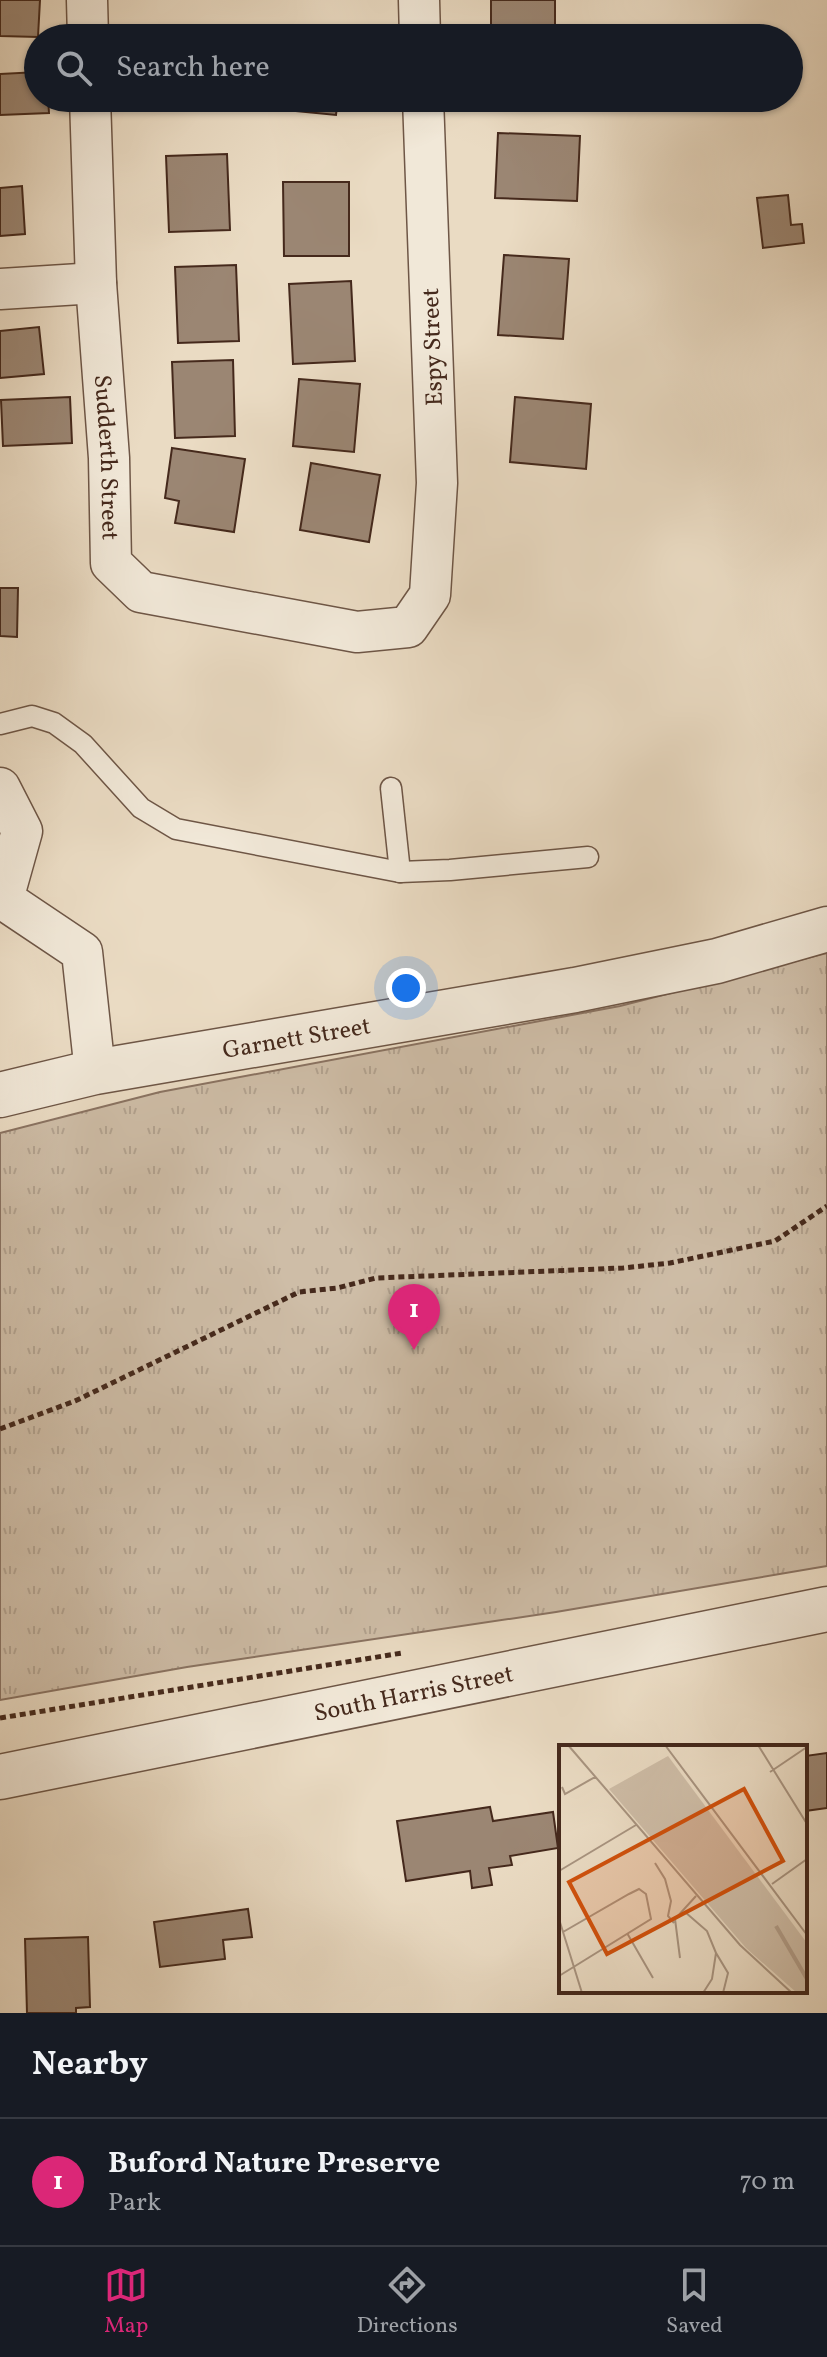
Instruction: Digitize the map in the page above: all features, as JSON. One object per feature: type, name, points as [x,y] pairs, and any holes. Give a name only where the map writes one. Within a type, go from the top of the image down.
[{"type":"street","points":[[87,0],[88,24]]},
{"type":"street","points":[[419,0],[420,24]]},
{"type":"street","name":"Sudderth Street","points":[[90,112],[96,283],[109,458],[111,563],[141,592],[357,632],[408,627],[430,595]]},
{"type":"street","name":"Espy Street","points":[[424,112],[437,483],[430,595]]},
{"type":"street","points":[[0,289],[96,283]]},
{"type":"street","points":[[0,788],[22,831],[2,899],[82,952],[95,1072]]},
{"type":"street","name":"Garnett Street","points":[[0,1095],[95,1072],[575,990],[717,961],[827,929]]},
{"type":"street","name":"South Harris Street","points":[[0,1777],[827,1609]]},
{"type":"lane","points":[[0,724],[32,716],[54,723],[83,744],[141,808],[176,829],[400,872],[588,857]]},
{"type":"lane","points":[[391,788],[400,872]]},
{"type":"path","points":[[0,1429],[75,1401],[299,1292],[337,1288],[376,1278],[623,1268],[670,1263],[775,1241],[827,1206]]},
{"type":"green space","points":[[827,953],[827,1566],[556,1612],[187,1667],[0,1700],[0,1133],[160,1092],[620,1006]]},
{"type":"building","points":[[0,0],[40,0],[39,24],[24,24],[24,37],[0,36]]},
{"type":"building","points":[[491,0],[555,0],[555,24],[491,24]]},
{"type":"building","points":[[24,73],[24,112],[49,113],[0,115],[0,74]]},
{"type":"building","points":[[306,112],[336,112],[336,115]]},
{"type":"building","points":[[498,133],[580,136],[577,201],[495,198]]},
{"type":"building","points":[[227,154],[230,230],[169,232],[166,156]]},
{"type":"building","points":[[283,182],[349,182],[349,256],[284,256]]},
{"type":"building","points":[[22,186],[25,234],[0,236],[0,188]]},
{"type":"building","points":[[788,195],[791,225],[802,224],[804,243],[763,248],[757,198]]},
{"type":"building","points":[[504,255],[569,259],[563,339],[498,335]]},
{"type":"building","points":[[236,265],[239,341],[178,343],[175,267]]},
{"type":"building","points":[[351,281],[355,361],[293,364],[289,284]]},
{"type":"building","points":[[39,327],[44,374],[0,378],[0,331]]},
{"type":"building","points":[[233,360],[235,436],[175,438],[172,362]]},
{"type":"building","points":[[299,379],[360,384],[354,452],[293,446]]},
{"type":"building","points":[[70,397],[72,443],[3,446],[1,400]]},
{"type":"building","points":[[515,397],[591,404],[586,469],[510,462]]},
{"type":"building","points":[[172,448],[245,459],[234,532],[175,523],[179,501],[165,498]]},
{"type":"building","points":[[311,463],[380,475],[369,542],[300,530]]},
{"type":"building","points":[[0,588],[18,588],[17,637],[0,636]]},
{"type":"building","points":[[827,1753],[827,1808],[807,1811],[807,1756]]},
{"type":"building","points":[[490,1807],[493,1821],[553,1812],[558,1848],[510,1856],[512,1865],[489,1868],[492,1885],[472,1888],[470,1871],[406,1881],[397,1821]]},
{"type":"building","points":[[248,1909],[252,1937],[223,1940],[225,1959],[160,1967],[154,1922]]},
{"type":"building","points":[[88,1937],[90,2007],[76,2008],[76,2013],[27,2013],[25,1939]]},
{"type":"place","name":"Buford Nature Preserve","points":[[414,1350]]}]
